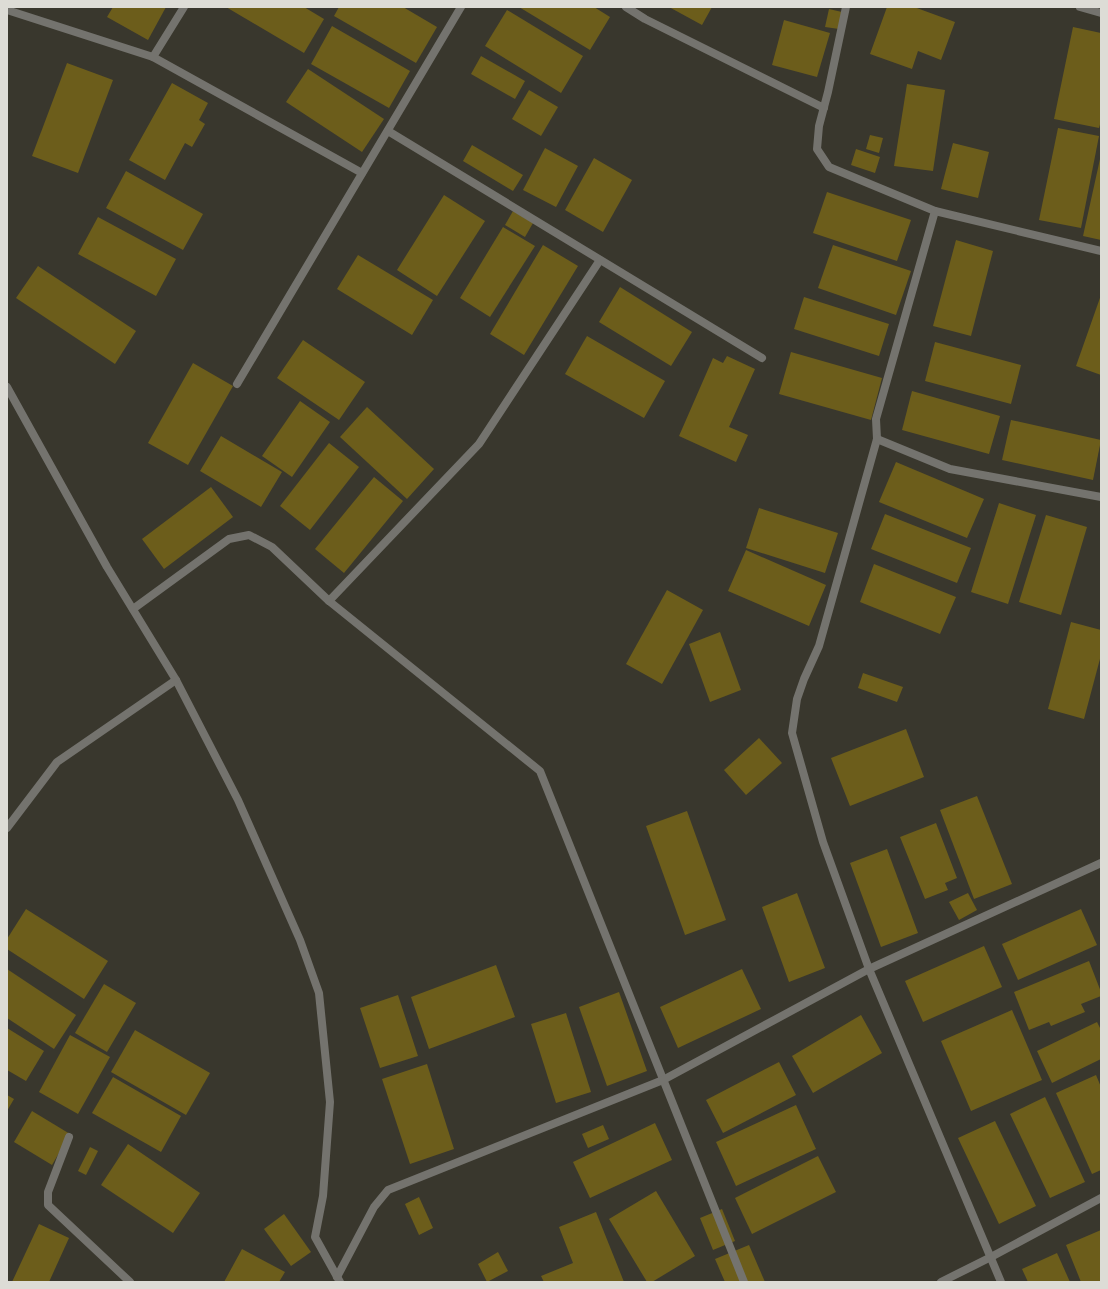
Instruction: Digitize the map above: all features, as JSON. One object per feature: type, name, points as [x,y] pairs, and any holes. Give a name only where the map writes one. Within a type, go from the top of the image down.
[{"type":"street","points":[[153,57],[184,7]]},
{"type":"street","points":[[237,384],[461,7]]},
{"type":"street","points":[[626,7],[645,19],[824,108]]},
{"type":"street","points":[[846,7],[824,108],[818,126],[818,149],[829,167],[935,211],[1101,251]]},
{"type":"street","points":[[1080,7],[1101,13]]},
{"type":"street","points":[[7,10],[153,57],[362,173]]},
{"type":"street","points":[[388,131],[762,358]]},
{"type":"street","points":[[935,211],[876,419],[877,439],[818,646],[797,699],[792,733],[823,842],[869,969],[1001,1282]]},
{"type":"street","points":[[329,601],[478,444],[600,260]]},
{"type":"street","points":[[7,387],[108,567],[176,680],[238,800],[300,940],[319,993],[330,1102],[323,1196],[315,1237],[338,1280]]},
{"type":"street","points":[[877,439],[950,469],[1101,497]]},
{"type":"street","points":[[133,609],[229,539],[249,535],[272,547],[329,601],[540,771],[744,1282]]},
{"type":"street","points":[[7,828],[57,762],[176,680]]},
{"type":"street","points":[[338,1280],[374,1207],[388,1190],[664,1080],[869,969],[1101,863]]},
{"type":"street","points":[[69,1137],[48,1192],[48,1205],[130,1282]]},
{"type":"street","points":[[941,1282],[1101,1198]]},
{"type":"building","points":[[113,7],[166,7],[148,40],[107,17]]},
{"type":"building","points":[[226,7],[304,7],[324,19],[304,53]]},
{"type":"building","points":[[339,7],[403,7],[437,27],[416,63],[334,16]]},
{"type":"building","points":[[519,7],[594,7],[610,17],[590,50]]},
{"type":"building","points":[[669,7],[712,7],[702,25]]},
{"type":"building","points":[[887,7],[914,7],[955,22],[941,60],[918,51],[912,69],[870,54]]},
{"type":"building","points":[[829,9],[842,12],[839,29],[825,27]]},
{"type":"building","points":[[507,10],[583,56],[561,93],[485,46]]},
{"type":"building","points":[[784,20],[830,33],[817,77],[772,65]]},
{"type":"building","points":[[332,26],[410,71],[389,108],[311,64]]},
{"type":"building","points":[[1073,27],[1101,33],[1101,121],[1099,128],[1054,119]]},
{"type":"building","points":[[481,56],[525,81],[515,99],[471,74]]},
{"type":"building","points":[[67,63],[113,80],[78,173],[32,156]]},
{"type":"building","points":[[308,69],[384,119],[362,152],[286,102]]},
{"type":"building","points":[[172,83],[208,103],[199,120],[205,124],[192,147],[185,143],[165,180],[129,160]]},
{"type":"building","points":[[907,84],[945,90],[933,171],[894,166]]},
{"type":"building","points":[[529,90],[558,107],[541,136],[512,119]]},
{"type":"building","points":[[1058,128],[1099,136],[1081,228],[1039,220]]},
{"type":"building","points":[[870,135],[883,138],[879,153],[866,149]]},
{"type":"building","points":[[953,143],[989,152],[978,198],[941,189]]},
{"type":"building","points":[[472,145],[523,175],[513,191],[463,161]]},
{"type":"building","points":[[545,148],[578,166],[556,207],[523,190]]},
{"type":"building","points":[[856,149],[880,157],[875,173],[851,165]]},
{"type":"building","points":[[594,158],[632,180],[603,232],[565,210]]},
{"type":"building","points":[[1101,159],[1101,240],[1083,236]]},
{"type":"building","points":[[126,171],[203,214],[183,250],[106,208]]},
{"type":"building","points":[[827,192],[911,220],[897,261],[813,233]]},
{"type":"building","points":[[444,195],[485,221],[437,296],[397,270]]},
{"type":"building","points":[[513,211],[533,223],[525,237],[505,225]]},
{"type":"building","points":[[98,217],[176,259],[156,296],[78,254]]},
{"type":"building","points":[[503,227],[535,246],[490,317],[460,298]]},
{"type":"building","points":[[956,240],[993,251],[971,336],[933,326]]},
{"type":"building","points":[[543,245],[578,266],[524,355],[490,334]]},
{"type":"building","points":[[833,245],[911,271],[896,315],[818,288]]},
{"type":"building","points":[[358,255],[433,300],[412,335],[337,289]]},
{"type":"building","points":[[38,266],[136,331],[115,364],[16,298]]},
{"type":"building","points":[[620,287],[692,332],[671,366],[599,322]]},
{"type":"building","points":[[1101,295],[1101,375],[1076,366]]},
{"type":"building","points":[[804,297],[889,324],[879,356],[794,329]]},
{"type":"building","points":[[587,336],[665,381],[644,418],[565,374]]},
{"type":"building","points":[[303,340],[365,382],[339,420],[277,378]]},
{"type":"building","points":[[935,342],[1021,365],[1011,404],[925,381]]},
{"type":"building","points":[[791,352],[882,378],[871,420],[779,394]]},
{"type":"building","points":[[727,356],[755,369],[729,427],[748,435],[736,462],[679,436],[713,358],[723,363]]},
{"type":"building","points":[[193,363],[233,386],[188,465],[148,443]]},
{"type":"building","points":[[912,391],[1000,416],[989,454],[902,430]]},
{"type":"building","points":[[300,401],[330,422],[292,477],[262,456]]},
{"type":"building","points":[[367,407],[434,469],[407,499],[340,437]]},
{"type":"building","points":[[1011,420],[1101,440],[1093,480],[1002,460]]},
{"type":"building","points":[[221,436],[282,472],[261,507],[200,471]]},
{"type":"building","points":[[329,443],[359,467],[310,530],[280,506]]},
{"type":"building","points":[[896,462],[984,499],[967,538],[879,502]]},
{"type":"building","points":[[374,477],[403,501],[344,573],[315,549]]},
{"type":"building","points":[[211,487],[233,517],[164,569],[142,539]]},
{"type":"building","points":[[999,503],[1036,515],[1008,604],[971,592]]},
{"type":"building","points":[[759,508],[838,533],[825,573],[746,548]]},
{"type":"building","points":[[885,514],[971,548],[957,583],[871,549]]},
{"type":"building","points":[[1046,515],[1087,527],[1061,615],[1019,602]]},
{"type":"building","points":[[746,550],[826,585],[809,626],[728,591]]},
{"type":"building","points":[[874,564],[956,597],[940,634],[860,602]]},
{"type":"building","points":[[667,590],[703,610],[662,684],[626,664]]},
{"type":"building","points":[[1071,622],[1101,630],[1101,655],[1084,719],[1048,709]]},
{"type":"building","points":[[720,632],[741,690],[710,702],[689,644]]},
{"type":"building","points":[[863,673],[903,687],[897,702],[858,688]]},
{"type":"building","points":[[906,729],[924,777],[850,806],[831,758]]},
{"type":"building","points":[[759,738],[782,763],[746,795],[724,770]]},
{"type":"building","points":[[977,796],[1012,884],[974,899],[940,810]]},
{"type":"building","points":[[687,811],[726,920],[685,935],[646,826]]},
{"type":"building","points":[[936,823],[957,878],[945,883],[948,890],[925,899],[900,837]]},
{"type":"building","points":[[887,849],[918,933],[881,947],[850,863]]},
{"type":"building","points":[[797,893],[825,968],[789,982],[762,907]]},
{"type":"building","points":[[968,893],[977,910],[959,920],[949,902]]},
{"type":"building","points":[[26,909],[108,961],[84,999],[7,949],[7,939]]},
{"type":"building","points":[[1081,909],[1097,945],[1018,980],[1002,944]]},
{"type":"building","points":[[984,946],[1002,987],[923,1022],[905,981]]},
{"type":"building","points":[[1089,961],[1101,992],[1101,996],[1081,1004],[1085,1012],[1051,1026],[1049,1022],[1029,1030],[1014,992]]},
{"type":"building","points":[[496,965],[515,1017],[429,1049],[411,997]]},
{"type":"building","points":[[7,969],[76,1015],[54,1049],[7,1018]]},
{"type":"building","points":[[742,969],[761,1009],[678,1048],[660,1007]]},
{"type":"building","points":[[104,984],[136,1003],[107,1052],[75,1033]]},
{"type":"building","points":[[619,992],[647,1071],[607,1086],[579,1007]]},
{"type":"building","points":[[398,995],[418,1056],[380,1068],[360,1008]]},
{"type":"building","points":[[1012,1010],[1042,1080],[971,1111],[941,1041]]},
{"type":"building","points":[[566,1013],[591,1092],[556,1103],[531,1024]]},
{"type":"building","points":[[861,1015],[882,1053],[813,1093],[792,1056]]},
{"type":"building","points":[[1097,1022],[1101,1030],[1101,1059],[1052,1083],[1037,1051]]},
{"type":"building","points":[[7,1028],[44,1051],[26,1081],[7,1070]]},
{"type":"building","points":[[135,1030],[210,1073],[186,1115],[111,1072]]},
{"type":"building","points":[[70,1035],[110,1057],[78,1114],[39,1092]]},
{"type":"building","points":[[779,1062],[796,1095],[723,1133],[706,1100]]},
{"type":"building","points":[[427,1064],[454,1149],[410,1164],[382,1079]]},
{"type":"building","points":[[1096,1075],[1101,1087],[1101,1170],[1092,1174],[1056,1093]]},
{"type":"building","points":[[113,1077],[181,1116],[161,1152],[92,1113]]},
{"type":"building","points":[[7,1095],[14,1099],[7,1111]]},
{"type":"building","points":[[1045,1097],[1085,1182],[1050,1198],[1010,1114]]},
{"type":"building","points":[[796,1105],[816,1149],[736,1186],[716,1142]]},
{"type":"building","points":[[32,1111],[70,1134],[52,1165],[14,1142]]},
{"type":"building","points":[[995,1121],[1036,1206],[999,1224],[958,1138]]},
{"type":"building","points":[[655,1123],[672,1160],[590,1198],[573,1162]]},
{"type":"building","points":[[603,1125],[609,1139],[588,1148],[582,1134]]},
{"type":"building","points":[[128,1144],[200,1193],[173,1233],[101,1185]]},
{"type":"building","points":[[90,1147],[98,1151],[86,1175],[78,1171]]},
{"type":"building","points":[[818,1156],[836,1192],[752,1234],[735,1198]]},
{"type":"building","points":[[656,1191],[695,1256],[652,1282],[647,1282],[609,1219]]},
{"type":"building","points":[[419,1197],[433,1228],[419,1235],[405,1204]]},
{"type":"building","points":[[722,1209],[735,1241],[713,1250],[700,1218]]},
{"type":"building","points":[[596,1212],[624,1282],[544,1282],[541,1276],[573,1263],[559,1227]]},
{"type":"building","points":[[284,1214],[311,1252],[291,1266],[264,1229]]},
{"type":"building","points":[[39,1224],[69,1238],[49,1282],[12,1282]]},
{"type":"building","points":[[1101,1230],[1101,1282],[1081,1282],[1066,1245]]},
{"type":"building","points":[[749,1245],[765,1282],[725,1282],[715,1259]]},
{"type":"building","points":[[242,1249],[285,1272],[279,1282],[224,1282]]},
{"type":"building","points":[[498,1252],[508,1271],[487,1282],[478,1264]]},
{"type":"building","points":[[1057,1253],[1070,1282],[1028,1282],[1022,1269]]}]
